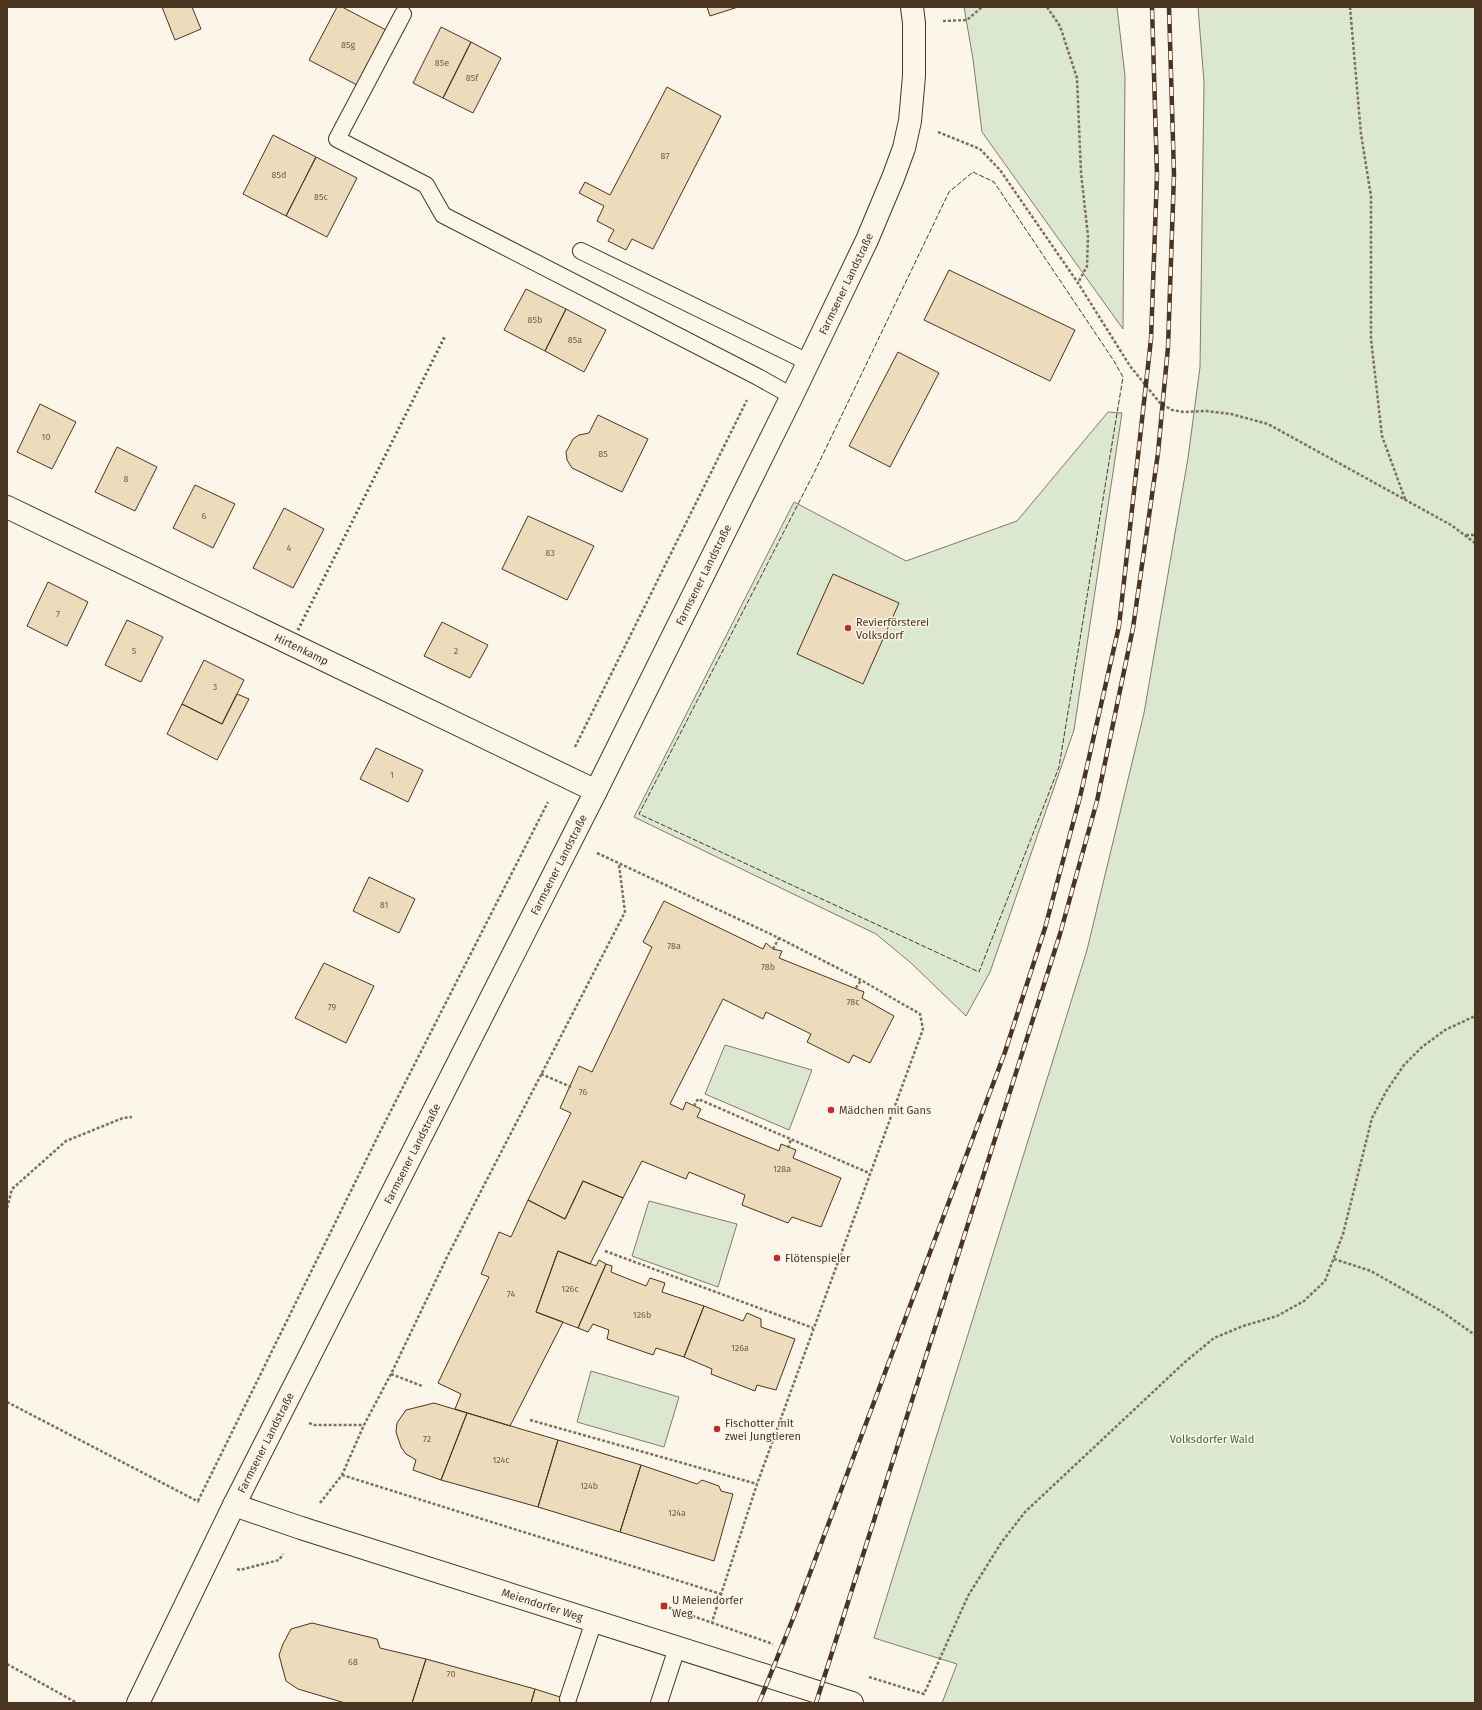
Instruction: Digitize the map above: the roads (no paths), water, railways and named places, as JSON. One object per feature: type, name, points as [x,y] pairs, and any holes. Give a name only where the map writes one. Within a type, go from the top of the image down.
[{"type":"main road","name":"Farmsener Landstraße","points":[[138,1703],[230,1512],[572,840],[792,396],[867,240],[898,166],[910,121],[914,76],[913,15]]},
{"type":"main road","name":"Hirtenkamp","points":[[7,507],[596,791]]},
{"type":"main road","name":"Meiendorfer Weg","points":[[230,1512],[301,1528],[852,1703]]},
{"type":"lane","points":[[403,14],[337,139],[426,185],[443,216],[758,377],[792,396]]},
{"type":"lane","points":[[581,252],[808,362]]},
{"type":"lane","points":[[568,1699],[594,1621]]},
{"type":"lane","points":[[659,1703],[677,1648]]},
{"type":"railway","points":[[759,1703],[794,1616],[1005,1052],[1045,928],[1080,797],[1119,626],[1151,339],[1157,175],[1152,7]]},
{"type":"railway","points":[[816,1703],[1060,934],[1097,801],[1133,628],[1158,453],[1168,347],[1174,174],[1169,7]]},
{"type":"place","name":"Revierförsterei Volksdorf","points":[[848,628]]},
{"type":"place","name":"Mädchen mit Gans","points":[[831,1110]]},
{"type":"place","name":"Flötenspieler","points":[[777,1258]]},
{"type":"place","name":"Fischotter mit zwei Jungtieren","points":[[717,1429]]},
{"type":"place","name":"U Meiendorfer Weg","points":[[664,1606]]},
{"type":"park label","name":"Volksdorfer Wald","points":[[1212,1439]]}]
